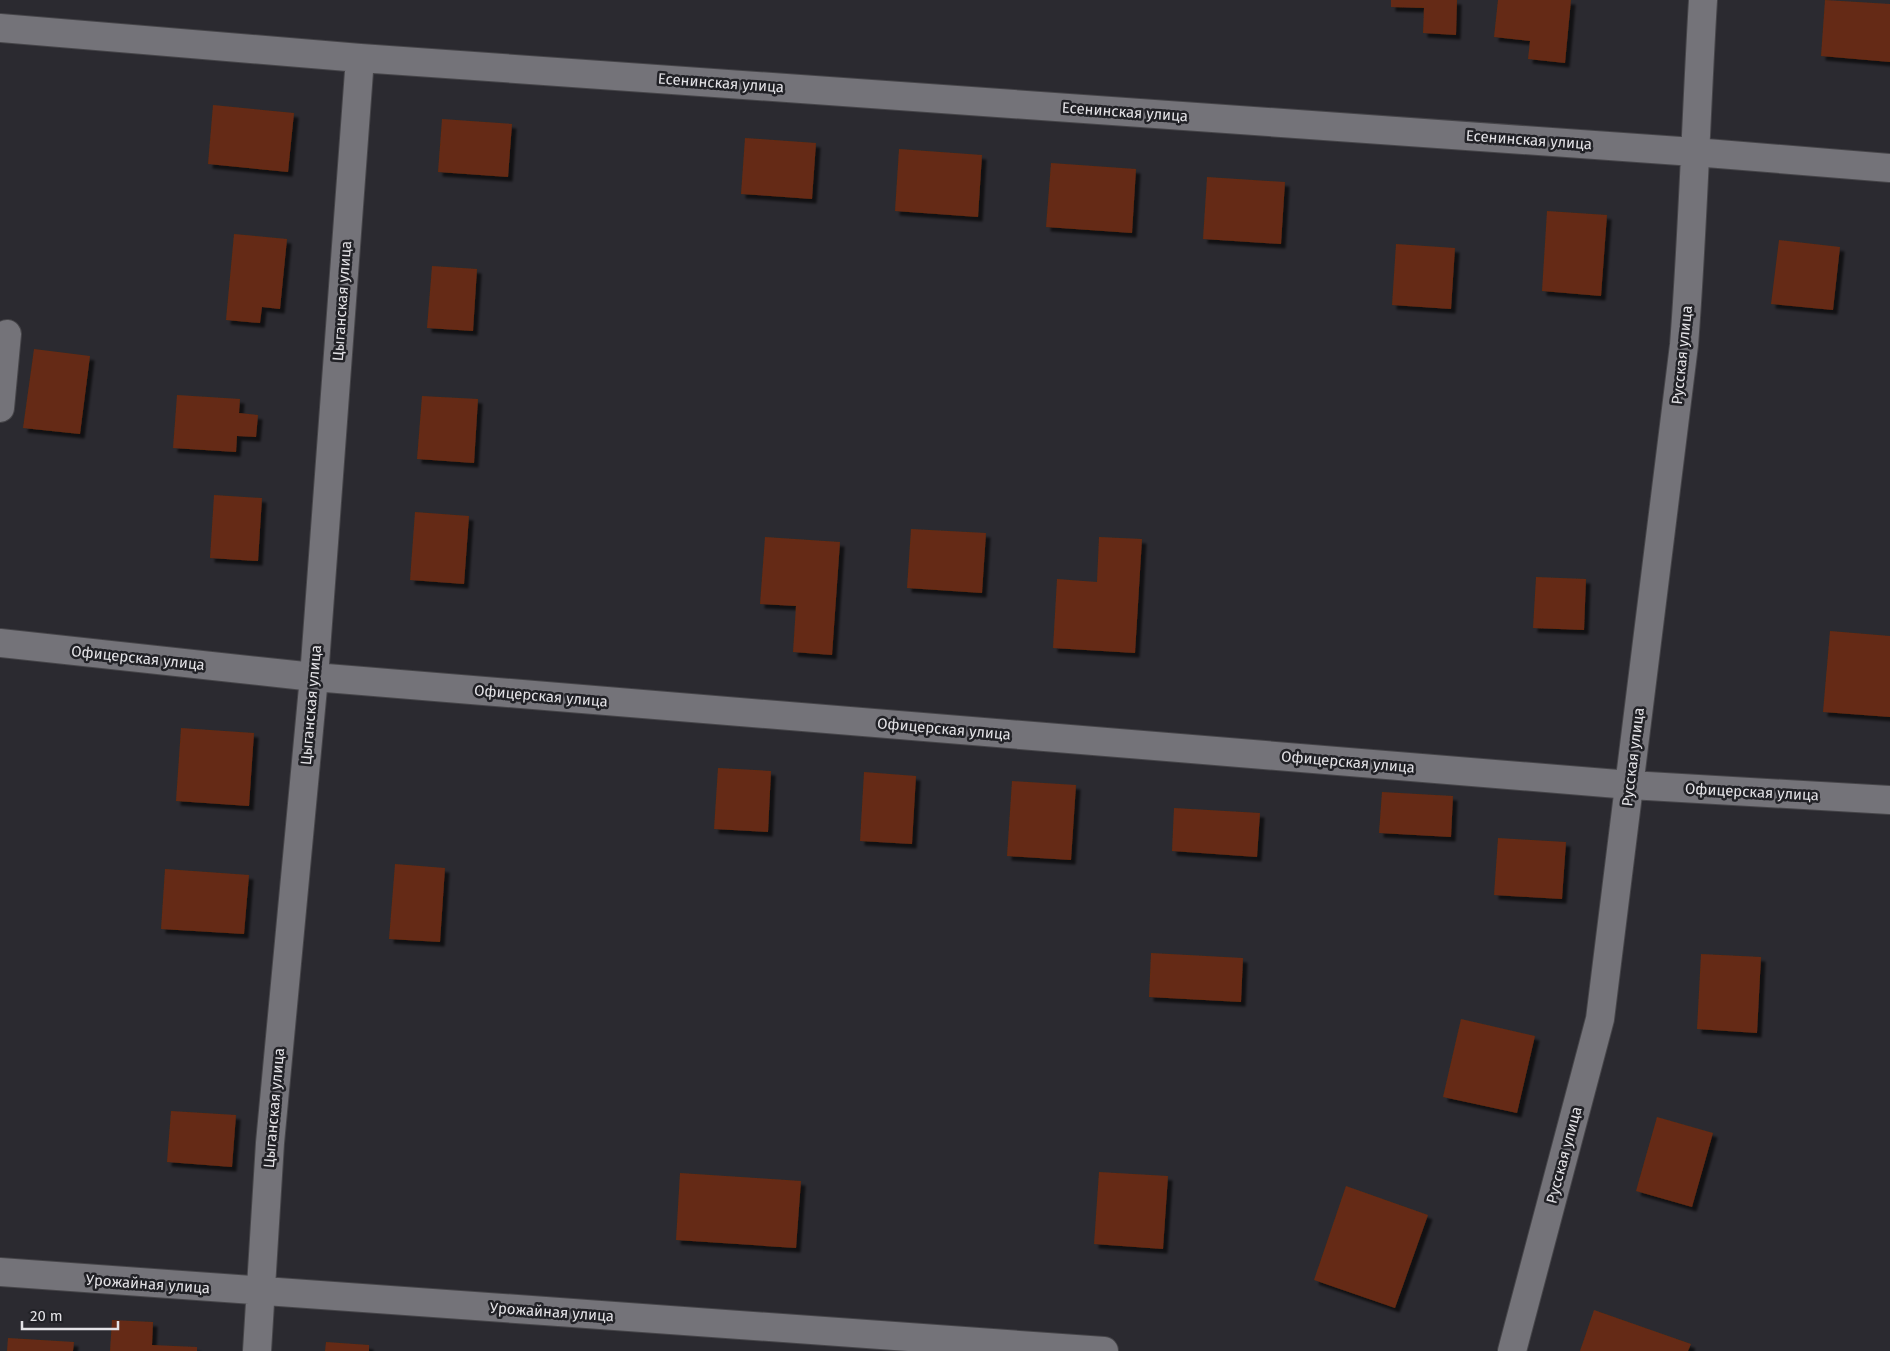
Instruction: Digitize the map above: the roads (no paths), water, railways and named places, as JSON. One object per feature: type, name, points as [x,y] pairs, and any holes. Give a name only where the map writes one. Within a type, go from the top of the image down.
[{"type":"street","name":"Русская улица","points":[[1512,1351],[1600,1019],[1684,345],[1691,254],[1694,152],[1703,0]]},
{"type":"street","name":"Есенинская улица","points":[[0,28],[360,58],[1694,152],[1890,168]]},
{"type":"street","name":"Цыганская улица","points":[[257,1351],[270,1143],[314,677],[360,58]]},
{"type":"street","points":[[0,408],[7,334]]},
{"type":"street","name":"Офицерская улица","points":[[0,643],[314,677],[1630,785],[1890,800]]},
{"type":"street","name":"Урожайная улица","points":[[0,1272],[262,1293],[917,1336],[1104,1351]]}]
